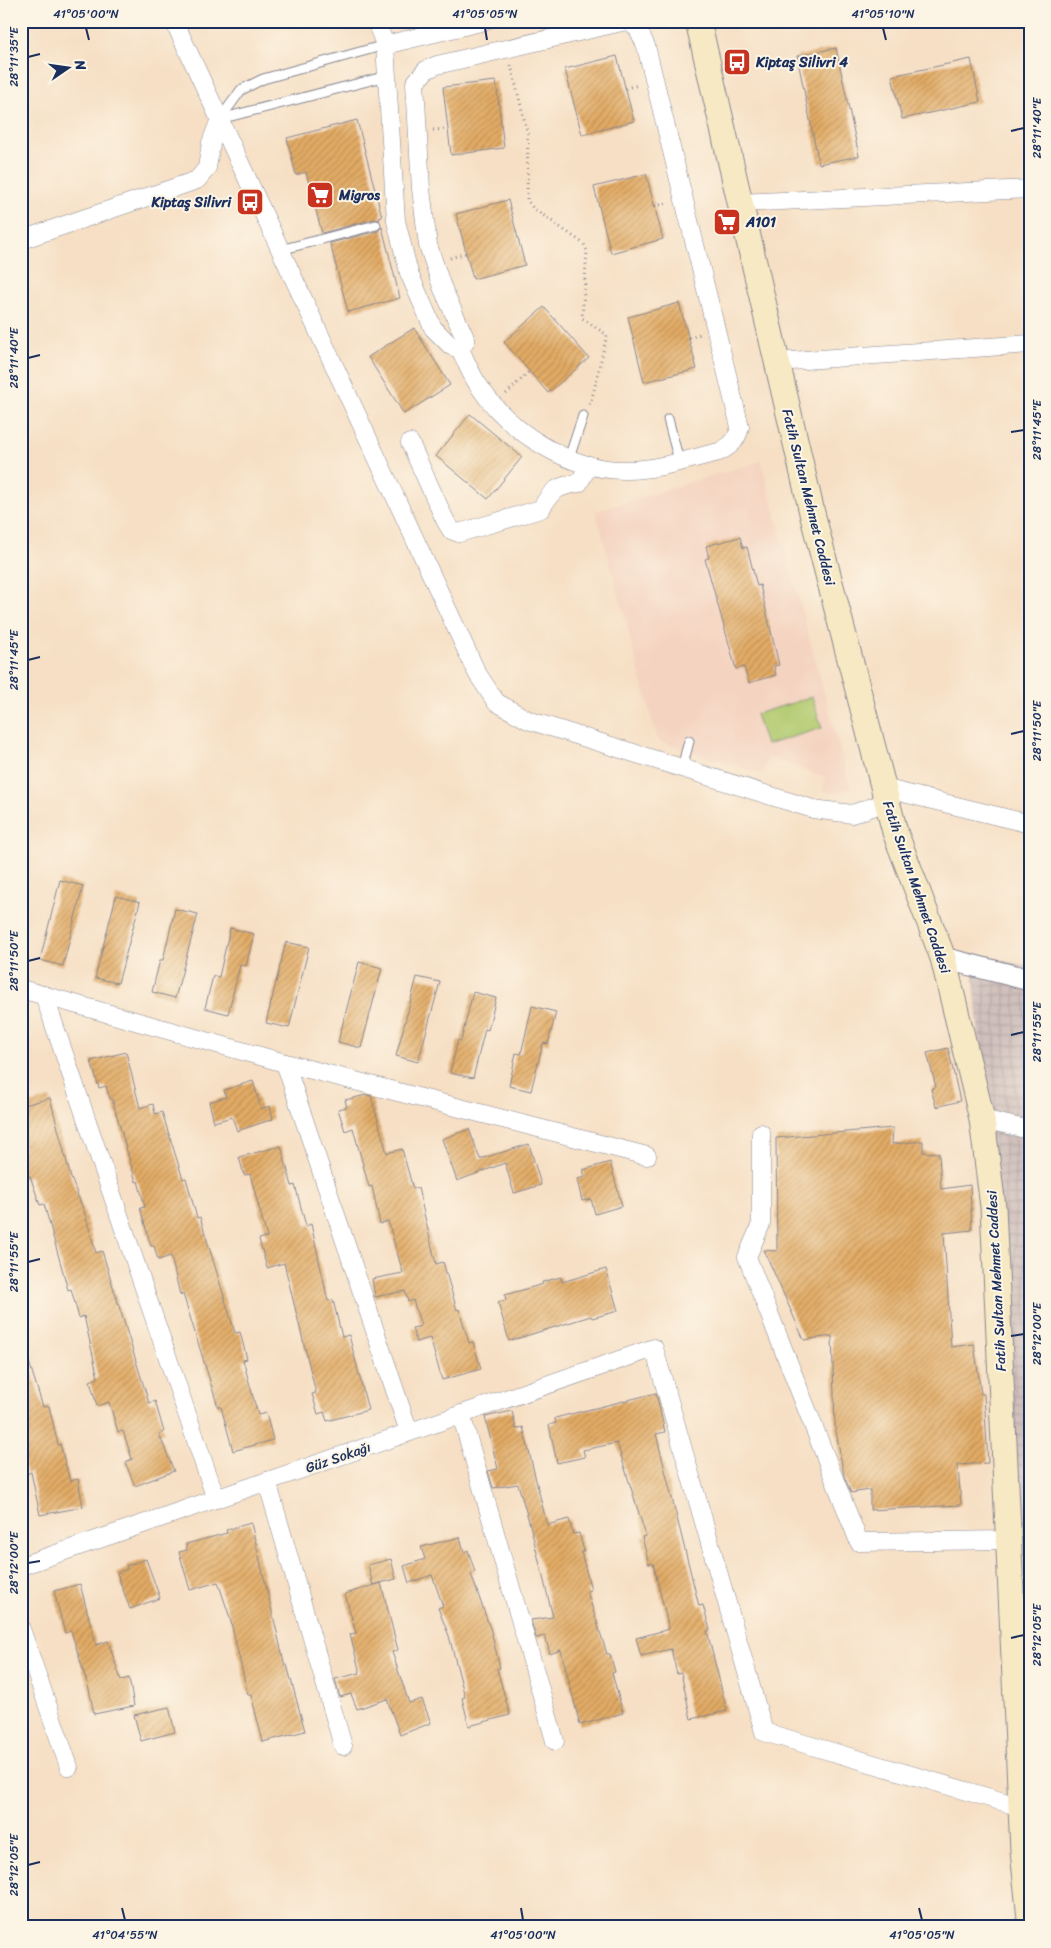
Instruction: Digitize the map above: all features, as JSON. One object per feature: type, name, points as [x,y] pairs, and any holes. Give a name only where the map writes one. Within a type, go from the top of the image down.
[{"type":"main road","name":"Fatih Sultan Mehmet Caddesi","points":[[698,21],[813,518],[895,832],[943,958],[982,1119],[993,1207],[1021,1807],[1030,1918]]},
{"type":"street","points":[[174,21],[477,673],[496,702],[528,720],[812,809],[852,814],[885,795],[1030,824]]},
{"type":"street","points":[[376,21],[385,45],[396,221],[409,273],[433,328],[451,346],[460,348]]},
{"type":"street","points":[[385,45],[485,21]]},
{"type":"street","points":[[628,21],[638,28],[646,46],[740,427],[738,436],[730,446],[719,452],[642,470],[624,470],[589,465],[569,458],[509,422],[479,386],[460,348],[466,340],[442,287],[428,245],[421,189],[416,83],[426,70],[437,65],[628,21]]},
{"type":"street","points":[[21,240],[197,180],[207,168],[211,142],[220,119]]},
{"type":"street","points":[[740,203],[1030,189]]},
{"type":"street","points":[[777,362],[1030,344]]},
{"type":"street","points":[[410,443],[445,520],[451,530],[459,533],[541,509],[552,491],[564,486],[580,483],[589,465]]},
{"type":"street","points":[[943,958],[1030,980]]},
{"type":"street","points":[[21,989],[285,1063],[647,1156]]},
{"type":"street","points":[[44,995],[216,1499]]},
{"type":"street","points":[[285,1063],[409,1432]]},
{"type":"street","points":[[982,1119],[1030,1130]]},
{"type":"street","points":[[761,1133],[761,1224],[747,1258],[859,1542],[1009,1540]]},
{"type":"street","name":"Güz Sokağı","points":[[21,1566],[654,1348],[764,1732],[1021,1807]]},
{"type":"street","points":[[461,1414],[555,1741]]},
{"type":"street","points":[[267,1481],[343,1746]]},
{"type":"street","points":[[21,1629],[70,1767]]},
{"type":"lane","points":[[220,119],[240,90],[263,79],[385,45]]},
{"type":"lane","points":[[220,119],[387,76]]},
{"type":"lane","points":[[280,250],[376,225]]},
{"type":"lane","points":[[569,458],[582,416]]},
{"type":"lane","points":[[668,419],[679,461]]},
{"type":"lane","points":[[682,768],[689,741]]},
{"type":"path","points":[[506,49],[528,135],[528,200],[533,208],[584,244],[587,250],[582,318],[607,335],[592,398],[582,416]]},
{"type":"path","points":[[495,405],[529,372]]},
{"type":"shaded area","points":[[761,461],[850,787],[838,794],[823,791],[825,777],[768,758],[762,774],[658,741],[596,511]]},
{"type":"shaded area","points":[[972,953],[1030,967],[1030,1663]]},
{"type":"green space","points":[[812,697],[822,728],[766,745],[756,714]]},
{"type":"building","points":[[836,48],[859,156],[819,164],[797,56]]},
{"type":"building","points":[[617,56],[634,121],[582,135],[565,69]]},
{"type":"building","points":[[971,59],[980,102],[902,119],[892,76]]},
{"type":"building","points":[[496,81],[504,148],[451,155],[443,87]]},
{"type":"building","points":[[357,120],[382,217],[379,218],[380,220],[374,219],[322,233],[306,172],[296,175],[287,138]]},
{"type":"building","points":[[646,174],[663,239],[611,253],[594,187]]},
{"type":"building","points":[[508,200],[525,265],[473,279],[456,214]]},
{"type":"building","points":[[382,227],[400,298],[348,312],[330,243],[378,231]]},
{"type":"building","points":[[679,303],[697,369],[644,382],[628,317]]},
{"type":"building","points":[[544,307],[589,358],[548,393],[504,342]]},
{"type":"building","points":[[414,328],[450,385],[404,414],[368,357]]},
{"type":"building","points":[[470,414],[522,457],[488,499],[436,456]]},
{"type":"building","points":[[740,537],[743,548],[747,547],[757,586],[760,585],[779,665],[774,666],[776,675],[749,683],[744,667],[736,669],[705,559],[709,558],[706,546]]},
{"type":"building","points":[[60,880],[83,886],[63,966],[40,960]]},
{"type":"building","points":[[116,896],[140,902],[118,983],[95,978]]},
{"type":"building","points":[[175,909],[198,914],[175,998],[152,992],[160,960],[163,960]]},
{"type":"building","points":[[230,928],[254,934],[246,966],[240,965],[228,1014],[205,1008],[213,976],[219,977]]},
{"type":"building","points":[[286,942],[309,947],[289,1028],[266,1023]]},
{"type":"building","points":[[359,962],[382,968],[361,1048],[338,1042]]},
{"type":"building","points":[[417,977],[440,982],[418,1062],[396,1056]]},
{"type":"building","points":[[473,992],[496,998],[488,1030],[485,1029],[473,1078],[450,1073],[458,1040],[461,1041]]},
{"type":"building","points":[[532,1006],[556,1012],[548,1044],[543,1043],[531,1091],[509,1086],[516,1053],[521,1054]]},
{"type":"building","points":[[948,1048],[960,1101],[936,1107],[931,1089],[936,1087],[927,1053]]},
{"type":"building","points":[[126,1052],[140,1108],[153,1104],[155,1114],[162,1112],[183,1179],[186,1178],[197,1218],[200,1217],[235,1333],[240,1332],[247,1359],[243,1360],[258,1415],[266,1413],[273,1440],[233,1451],[221,1407],[218,1407],[183,1294],[180,1295],[171,1256],[158,1260],[154,1246],[151,1246],[140,1208],[145,1207],[112,1099],[110,1099],[106,1086],[99,1088],[91,1061]]},
{"type":"building","points":[[253,1081],[261,1109],[270,1106],[273,1119],[237,1131],[232,1117],[214,1122],[209,1102],[226,1097],[224,1090]]},
{"type":"building","points":[[366,1095],[371,1096],[387,1153],[402,1149],[413,1189],[418,1188],[436,1264],[443,1262],[457,1310],[459,1309],[469,1343],[473,1342],[481,1369],[442,1380],[430,1338],[416,1342],[412,1328],[421,1326],[413,1300],[408,1302],[405,1291],[375,1297],[372,1279],[403,1273],[388,1221],[380,1224],[372,1186],[369,1187],[353,1128],[345,1131],[338,1109],[347,1107],[345,1100]]},
{"type":"building","points":[[50,1098],[71,1178],[85,1214],[96,1253],[102,1251],[149,1403],[155,1401],[164,1432],[159,1434],[174,1471],[135,1486],[125,1462],[132,1459],[123,1431],[118,1432],[109,1402],[97,1406],[90,1381],[98,1378],[84,1316],[79,1318],[71,1289],[68,1290],[44,1204],[40,1205],[30,1176],[21,1178],[21,1148],[24,1147],[21,1135],[21,1106]]},
{"type":"building","points":[[893,1128],[892,1144],[923,1141],[923,1152],[939,1153],[941,1189],[970,1185],[972,1230],[944,1233],[951,1347],[974,1344],[981,1394],[984,1394],[988,1463],[958,1465],[961,1505],[870,1510],[870,1490],[851,1493],[844,1476],[835,1425],[832,1336],[804,1340],[764,1250],[777,1251],[776,1138]]},
{"type":"building","points":[[469,1129],[480,1159],[529,1144],[541,1185],[514,1193],[505,1163],[457,1181],[442,1139]]},
{"type":"building","points":[[281,1146],[292,1186],[295,1185],[306,1226],[311,1224],[328,1301],[333,1300],[342,1337],[349,1335],[368,1410],[327,1421],[324,1412],[318,1414],[312,1394],[316,1393],[284,1263],[267,1268],[259,1239],[267,1237],[250,1174],[244,1175],[239,1157]]},
{"type":"building","points":[[610,1162],[622,1206],[595,1214],[591,1199],[582,1201],[577,1179],[585,1177],[583,1170]]},
{"type":"building","points":[[606,1269],[618,1311],[592,1318],[591,1316],[509,1341],[498,1302],[506,1300],[505,1295],[561,1277],[562,1282]]},
{"type":"building","points":[[21,1349],[25,1349],[43,1407],[49,1406],[58,1445],[60,1444],[70,1481],[78,1479],[83,1507],[40,1515],[31,1472],[27,1474],[21,1453]]},
{"type":"building","points":[[656,1393],[665,1432],[656,1434],[699,1606],[703,1605],[710,1630],[707,1631],[727,1711],[691,1719],[681,1673],[677,1674],[671,1649],[641,1656],[636,1638],[669,1629],[653,1563],[649,1564],[642,1537],[646,1536],[617,1443],[583,1450],[585,1457],[557,1463],[549,1425],[556,1423],[555,1418]]},
{"type":"building","points":[[512,1411],[516,1429],[523,1427],[547,1525],[569,1519],[573,1534],[579,1533],[584,1551],[581,1552],[591,1590],[587,1591],[607,1654],[610,1654],[615,1672],[612,1673],[623,1713],[580,1725],[561,1650],[550,1654],[545,1636],[536,1638],[531,1620],[553,1617],[530,1525],[518,1484],[493,1488],[488,1471],[498,1469],[485,1417]]},
{"type":"building","points":[[251,1523],[285,1666],[287,1665],[305,1731],[263,1742],[251,1695],[248,1695],[230,1618],[218,1582],[190,1590],[179,1552],[187,1550],[186,1544],[227,1533],[226,1530]]},
{"type":"building","points":[[460,1537],[464,1552],[468,1550],[475,1572],[471,1574],[491,1631],[500,1668],[497,1669],[510,1715],[469,1726],[462,1698],[465,1697],[449,1636],[438,1608],[443,1606],[432,1575],[409,1583],[404,1566],[425,1559],[421,1547]]},
{"type":"building","points":[[146,1559],[160,1598],[130,1609],[117,1573],[127,1569],[126,1566]]},
{"type":"building","points":[[391,1559],[396,1579],[373,1585],[368,1565]]},
{"type":"building","points":[[381,1583],[398,1650],[392,1652],[409,1703],[422,1699],[431,1723],[400,1735],[387,1699],[357,1709],[351,1694],[340,1697],[335,1679],[360,1673],[350,1634],[356,1633],[345,1594]]},
{"type":"building","points":[[80,1584],[96,1645],[108,1641],[121,1680],[129,1678],[134,1706],[94,1714],[89,1689],[71,1631],[65,1633],[54,1591]]},
{"type":"building","points":[[169,1707],[175,1732],[141,1741],[134,1715]]},
{"type":"place","name":"Kiptaş Silivri 4","points":[[737,62]]},
{"type":"place","name":"Migros","points":[[320,195]]},
{"type":"place","name":"Kiptaş Silivri","points":[[250,202]]},
{"type":"place","name":"A101","points":[[727,222]]}]
